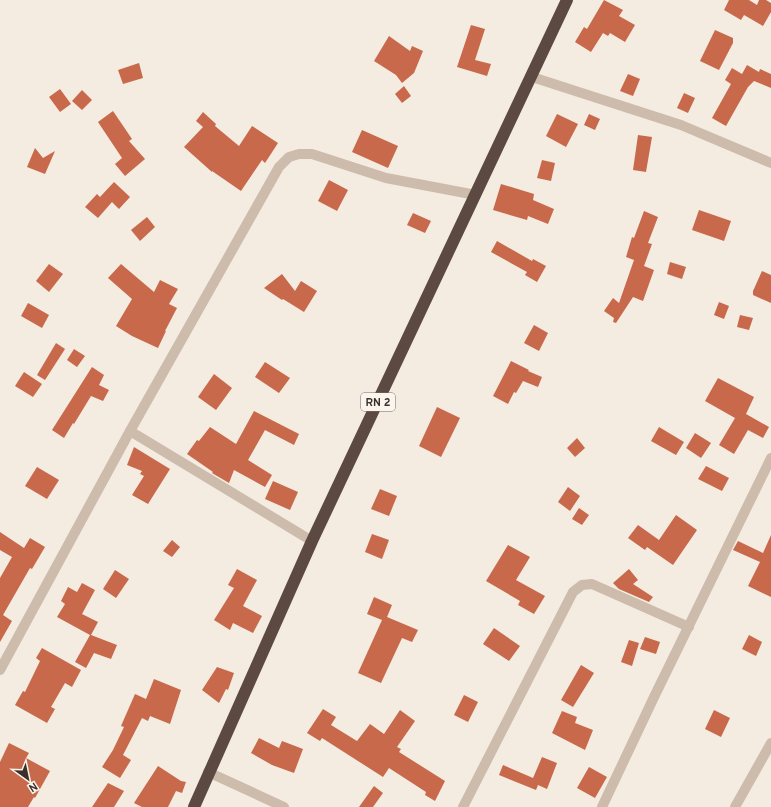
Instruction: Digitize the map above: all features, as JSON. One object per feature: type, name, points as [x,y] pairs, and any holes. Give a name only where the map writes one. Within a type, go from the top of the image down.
[{"type":"highway","name":"RN 2","points":[[194,807],[208,772],[312,541],[567,0]]},
{"type":"street","points":[[532,77],[681,125],[771,163]]},
{"type":"street","points":[[0,670],[130,431],[279,167],[289,157],[299,154],[312,154],[386,178],[476,195]]},
{"type":"street","points":[[130,431],[312,541]]},
{"type":"street","points":[[602,807],[771,458]]},
{"type":"street","points":[[464,807],[573,592],[582,585],[592,584],[689,626]]},
{"type":"street","points":[[735,807],[771,743]]},
{"type":"street","points":[[208,772],[284,807]]},
{"type":"building","points":[[604,0],[623,10],[619,16],[635,25],[625,42],[610,33],[608,36],[603,33],[591,52],[575,42],[584,27],[587,29]]},
{"type":"building","points":[[729,0],[749,0],[757,5],[759,0],[766,0],[771,3],[771,12],[763,26],[744,15],[741,20],[724,10]]},
{"type":"building","points":[[471,25],[485,29],[475,60],[491,64],[487,76],[457,67]]},
{"type":"building","points":[[715,30],[733,38],[733,43],[719,70],[700,61]]},
{"type":"building","points":[[389,36],[410,51],[412,46],[423,51],[414,73],[402,83],[396,75],[374,61]]},
{"type":"building","points":[[139,63],[143,78],[123,84],[118,70]]},
{"type":"building","points":[[747,65],[759,72],[760,69],[771,74],[771,88],[754,81],[748,87],[726,126],[712,118],[731,84],[725,80],[732,68],[742,74]]},
{"type":"building","points":[[628,74],[640,79],[633,96],[620,91]]},
{"type":"building","points":[[404,86],[411,96],[402,103],[395,94]]},
{"type":"building","points":[[60,89],[71,104],[60,112],[49,97]]},
{"type":"building","points":[[82,90],[92,100],[82,110],[72,101]]},
{"type":"building","points":[[684,93],[695,98],[688,113],[677,108]]},
{"type":"building","points":[[113,111],[132,139],[129,141],[145,159],[125,176],[115,164],[122,158],[98,122]]},
{"type":"building","points":[[203,112],[216,124],[215,126],[239,146],[252,126],[278,143],[265,163],[262,160],[241,191],[212,172],[184,147],[203,127],[196,121]]},
{"type":"building","points":[[557,114],[578,124],[566,147],[546,136]]},
{"type":"building","points":[[589,114],[600,119],[595,130],[584,125]]},
{"type":"building","points":[[362,130],[398,146],[388,168],[352,152]]},
{"type":"building","points":[[638,135],[652,137],[646,172],[633,170]]},
{"type":"building","points":[[35,148],[43,158],[55,151],[45,174],[27,167]]},
{"type":"building","points":[[542,160],[555,163],[551,181],[537,178]]},
{"type":"building","points":[[329,180],[348,190],[337,211],[318,201]]},
{"type":"building","points":[[114,182],[130,197],[119,209],[112,202],[98,218],[85,207],[97,194],[100,197]]},
{"type":"building","points":[[501,184],[534,194],[533,200],[554,209],[548,224],[528,216],[527,220],[493,210]]},
{"type":"building","points":[[699,210],[731,221],[724,241],[692,230]]},
{"type":"building","points":[[644,211],[658,217],[648,243],[652,244],[644,266],[654,270],[643,301],[633,297],[616,323],[613,322],[614,318],[604,311],[613,298],[619,303],[634,260],[626,257],[632,237],[634,238]]},
{"type":"building","points":[[413,213],[431,221],[425,233],[407,225]]},
{"type":"building","points":[[147,217],[155,227],[140,241],[131,230]]},
{"type":"building","points":[[497,241],[532,261],[533,259],[546,266],[537,282],[525,275],[527,272],[491,252]]},
{"type":"building","points":[[670,262],[686,267],[682,279],[667,274]]},
{"type":"building","points":[[49,264],[63,274],[49,292],[36,281]]},
{"type":"building","points":[[121,264],[154,292],[160,280],[178,289],[169,304],[177,308],[158,348],[132,336],[116,326],[132,299],[108,278]]},
{"type":"building","points":[[762,271],[771,275],[771,303],[753,295],[753,291]]},
{"type":"building","points":[[282,274],[295,291],[301,281],[317,291],[304,312],[264,288]]},
{"type":"building","points":[[719,302],[729,306],[724,319],[714,315]]},
{"type":"building","points":[[28,303],[49,315],[42,328],[21,316]]},
{"type":"building","points":[[740,315],[753,318],[749,330],[737,327]]},
{"type":"building","points":[[534,325],[548,333],[539,351],[524,343]]},
{"type":"building","points":[[56,343],[65,349],[45,380],[37,375]]},
{"type":"building","points":[[74,349],[85,356],[77,367],[67,360]]},
{"type":"building","points":[[511,361],[542,377],[538,387],[523,381],[516,393],[514,392],[508,404],[493,396]]},
{"type":"building","points":[[265,362],[290,378],[279,393],[255,377]]},
{"type":"building","points":[[92,367],[104,375],[99,385],[109,390],[103,401],[91,396],[64,438],[52,430]]},
{"type":"building","points":[[24,372],[42,384],[33,397],[15,386]]},
{"type":"building","points":[[214,374],[232,388],[216,410],[198,397]]},
{"type":"building","points":[[718,378],[754,397],[746,414],[769,427],[763,438],[748,430],[734,454],[719,445],[735,418],[705,401]]},
{"type":"building","points":[[437,407],[460,418],[441,457],[419,446]]},
{"type":"building","points":[[254,411],[299,434],[294,445],[265,430],[248,460],[272,475],[265,487],[234,470],[229,483],[212,473],[213,472],[187,454],[197,440],[199,441],[210,427],[236,444]]},
{"type":"building","points":[[659,427],[684,442],[676,455],[651,441]]},
{"type":"building","points":[[695,433],[711,443],[701,458],[686,448]]},
{"type":"building","points":[[577,438],[585,448],[575,457],[567,448]]},
{"type":"building","points":[[134,447],[170,469],[148,504],[132,495],[144,476],[140,474],[142,471],[127,465]]},
{"type":"building","points":[[706,466],[729,478],[722,491],[698,479]]},
{"type":"building","points":[[37,467],[59,480],[47,499],[25,486]]},
{"type":"building","points":[[273,481],[298,492],[290,510],[265,499]]},
{"type":"building","points":[[568,487],[580,496],[570,511],[558,502]]},
{"type":"building","points":[[380,489],[397,496],[389,516],[371,509]]},
{"type":"building","points":[[579,508],[589,515],[582,525],[572,519]]},
{"type":"building","points":[[676,515],[697,530],[673,565],[647,547],[645,550],[628,538],[638,525],[659,540]]},
{"type":"building","points":[[0,532],[24,548],[30,538],[45,547],[32,569],[30,568],[3,615],[12,621],[0,642],[0,578],[12,557],[0,550]]},
{"type":"building","points":[[372,534],[389,540],[382,559],[365,552]]},
{"type":"building","points":[[771,535],[771,597],[748,586],[760,562],[733,550],[738,541],[763,553]]},
{"type":"building","points":[[172,540],[180,547],[172,557],[163,551]]},
{"type":"building","points":[[508,545],[530,557],[516,580],[545,596],[534,614],[518,605],[520,601],[486,581]]},
{"type":"building","points":[[237,569],[257,580],[243,606],[262,616],[253,633],[233,623],[230,630],[214,620],[234,588],[228,585]]},
{"type":"building","points":[[629,569],[638,580],[633,584],[653,597],[649,602],[619,589],[613,583]]},
{"type":"building","points":[[115,570],[129,579],[116,598],[103,589]]},
{"type":"building","points":[[82,583],[95,590],[82,614],[98,622],[91,635],[117,645],[111,659],[94,653],[86,668],[75,662],[90,635],[57,617],[65,604],[61,601],[68,587],[77,592]]},
{"type":"building","points":[[374,597],[392,605],[387,617],[418,630],[412,642],[402,638],[381,683],[358,673],[382,620],[367,614]]},
{"type":"building","points":[[494,628],[520,646],[509,661],[483,644]]},
{"type":"building","points":[[749,635],[762,642],[756,656],[742,649]]},
{"type":"building","points":[[645,637],[660,642],[656,654],[640,649]]},
{"type":"building","points":[[629,640],[639,643],[632,666],[621,662]]},
{"type":"building","points":[[42,648],[81,670],[72,687],[65,683],[51,707],[55,709],[47,723],[15,705],[23,691],[25,692],[40,661],[36,658]]},
{"type":"building","points":[[581,665],[594,673],[573,707],[561,700]]},
{"type":"building","points":[[217,667],[234,673],[228,690],[226,689],[219,703],[202,690]]},
{"type":"building","points":[[154,679],[181,690],[170,724],[150,716],[148,721],[142,718],[123,755],[131,760],[120,778],[102,767],[113,750],[124,727],[121,726],[135,694],[146,699]]},
{"type":"building","points":[[464,695],[478,702],[468,722],[454,715]]},
{"type":"building","points":[[323,709],[336,717],[331,725],[357,741],[370,724],[384,734],[400,710],[415,721],[397,747],[401,749],[399,752],[445,781],[435,801],[425,795],[426,792],[389,768],[383,777],[322,738],[320,741],[307,733]]},
{"type":"building","points":[[714,710],[730,718],[721,737],[705,729]]},
{"type":"building","points":[[562,711],[577,717],[575,723],[593,730],[585,750],[552,733]]},
{"type":"building","points":[[259,738],[279,748],[282,741],[303,749],[294,773],[272,765],[251,753]]},
{"type":"building","points":[[9,743],[29,753],[26,758],[50,771],[35,798],[34,797],[28,807],[0,807],[0,762]]},
{"type":"building","points":[[542,757],[557,763],[547,789],[538,785],[536,790],[499,775],[503,765],[533,778]]},
{"type":"building","points":[[158,766],[181,781],[186,782],[182,793],[176,791],[168,807],[142,807],[134,803]]},
{"type":"building","points":[[589,767],[607,777],[595,798],[577,788]]},
{"type":"building","points":[[108,783],[124,791],[114,807],[92,807]]},
{"type":"building","points":[[374,786],[383,793],[373,807],[359,807]]}]
